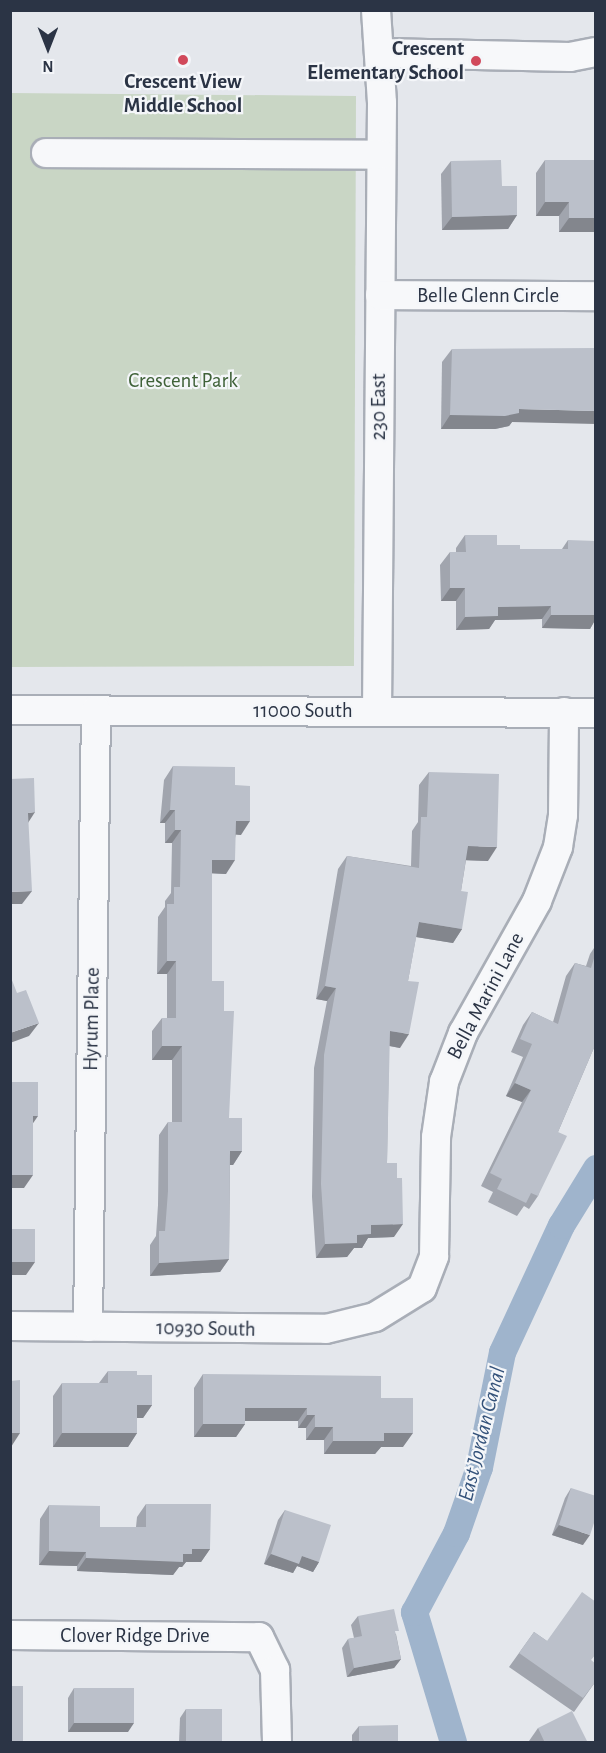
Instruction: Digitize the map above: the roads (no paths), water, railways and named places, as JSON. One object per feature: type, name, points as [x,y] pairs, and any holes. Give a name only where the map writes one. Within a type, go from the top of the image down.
[{"type":"street","name":"230 East","points":[[376,10],[381,52],[382,103],[377,711]]},
{"type":"street","points":[[381,52],[570,57],[596,52]]},
{"type":"street","points":[[46,153],[381,155]]},
{"type":"street","name":"Belle Glenn Circle","points":[[380,296],[596,296]]},
{"type":"street","name":"11000 South","points":[[10,710],[596,713]]},
{"type":"street","name":"Hyrum Place","points":[[88,1327],[96,710]]},
{"type":"street","name":"Bella Marini Lane","points":[[397,1306],[422,1288],[434,1256],[438,1110],[453,1057],[537,901],[558,847],[563,815],[564,712]]},
{"type":"street","name":"10930 South","points":[[10,1326],[326,1329],[352,1325],[397,1306]]},
{"type":"street","name":"Clover Ridge Drive","points":[[10,1635],[259,1637],[275,1670],[277,1743]]},
{"type":"waterway","name":"East Jordan Canal","points":[[453,1742],[414,1612],[456,1533],[479,1467],[502,1352],[561,1225],[596,1168]]},
{"type":"place","name":"Crescent View Middle School","points":[[183,60]]},
{"type":"place","name":"Crescent Elementary School","points":[[476,61]]},
{"type":"park label","name":"Crescent Park","points":[[183,381]]}]
